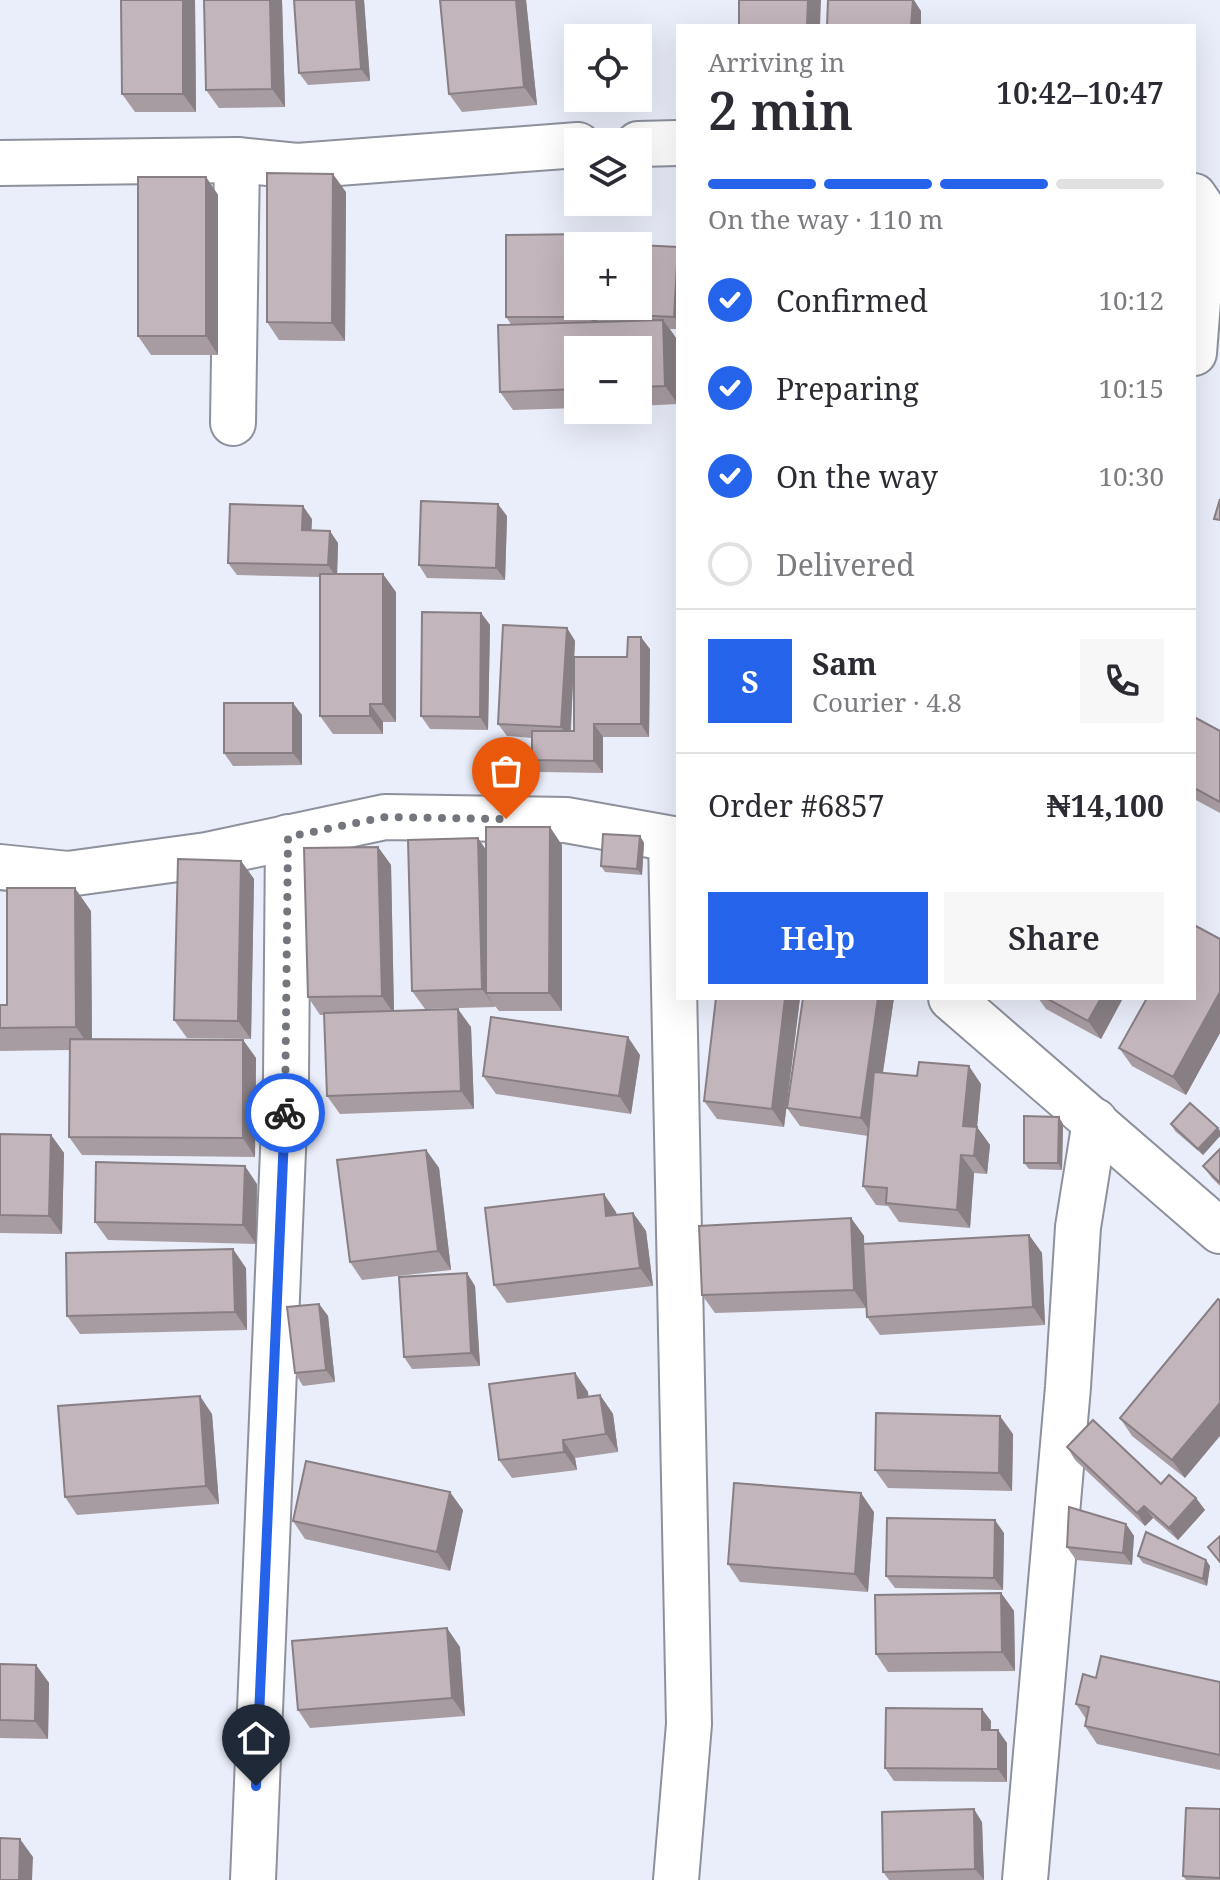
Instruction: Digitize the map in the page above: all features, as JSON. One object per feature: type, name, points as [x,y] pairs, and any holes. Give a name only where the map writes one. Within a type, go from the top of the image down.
[{"type":"street","points":[[652,144],[676,143]]},
{"type":"street","points":[[0,163],[237,160],[297,166],[564,146]]},
{"type":"street","points":[[233,423],[237,160]]},
{"type":"street","points":[[1196,199],[1205,212],[1196,327]]},
{"type":"street","points":[[0,867],[68,874],[207,855],[385,817],[566,820],[674,839],[676,957]]},
{"type":"street","points":[[253,1880],[286,1078],[288,837]]},
{"type":"street","points":[[676,1880],[689,1724],[677,1000]]},
{"type":"street","points":[[957,1000],[991,1012],[1095,1121],[1220,1231]]},
{"type":"street","points":[[1025,1880],[1068,1387],[1078,1227],[1095,1121]]},
{"type":"building","points":[[121,0],[183,0],[183,94],[122,94]]},
{"type":"building","points":[[204,0],[270,0],[272,89],[206,90]]},
{"type":"building","points":[[294,0],[356,0],[361,69],[299,73]]},
{"type":"building","points":[[440,0],[516,0],[524,87],[449,94]]},
{"type":"building","points":[[739,0],[808,0],[807,24],[739,24]]},
{"type":"building","points":[[828,0],[913,0],[911,24],[827,24]]},
{"type":"building","points":[[267,173],[333,174],[332,323],[267,322]]},
{"type":"building","points":[[138,177],[206,177],[206,336],[138,336]]},
{"type":"building","points":[[564,234],[564,317],[506,317],[506,235]]},
{"type":"building","points":[[652,246],[676,247],[674,317],[652,316]]},
{"type":"building","points":[[663,320],[665,386],[652,386],[652,336],[564,336],[564,390],[500,392],[498,325]]},
{"type":"building","points":[[1220,499],[1220,520],[1214,519]]},
{"type":"building","points":[[421,501],[498,504],[496,568],[419,565]]},
{"type":"building","points":[[230,504],[303,506],[302,530],[330,531],[328,565],[228,563]]},
{"type":"building","points":[[320,574],[383,574],[383,704],[370,704],[370,716],[320,716]]},
{"type":"building","points":[[422,612],[481,613],[480,717],[421,716]]},
{"type":"building","points":[[503,625],[567,628],[561,727],[498,724]]},
{"type":"building","points":[[628,637],[641,637],[641,724],[594,724],[594,761],[532,760],[532,731],[574,731],[574,657],[627,657]]},
{"type":"building","points":[[224,703],[293,703],[293,753],[224,753]]},
{"type":"building","points":[[1196,718],[1220,731],[1220,802],[1196,789]]},
{"type":"building","points":[[486,827],[550,827],[549,993],[486,993]]},
{"type":"building","points":[[603,834],[640,836],[637,869],[601,866]]},
{"type":"building","points":[[478,838],[482,989],[412,991],[408,840]]},
{"type":"building","points":[[378,847],[382,996],[308,997],[304,848]]},
{"type":"building","points":[[178,859],[241,861],[238,1021],[174,1020]]},
{"type":"building","points":[[7,888],[75,888],[76,1027],[0,1028],[0,1005],[7,1005]]},
{"type":"building","points":[[1196,926],[1220,939],[1220,992],[1173,1077],[1119,1048],[1146,1000],[1196,1000]]},
{"type":"building","points":[[716,1000],[785,1000],[772,1109],[704,1101]]},
{"type":"building","points":[[803,1000],[878,1000],[861,1118],[787,1108]]},
{"type":"building","points":[[1050,1000],[1100,1000],[1088,1021]]},
{"type":"building","points":[[458,1009],[461,1091],[327,1096],[324,1013]]},
{"type":"building","points":[[491,1017],[628,1037],[619,1096],[483,1076]]},
{"type":"building","points":[[70,1039],[243,1040],[243,1138],[69,1137]]},
{"type":"building","points":[[919,1062],[969,1066],[963,1126],[977,1127],[974,1156],[961,1155],[957,1210],[886,1203],[887,1188],[863,1186],[874,1072],[917,1076]]},
{"type":"building","points":[[1190,1103],[1218,1128],[1198,1149],[1171,1124]]},
{"type":"building","points":[[1024,1116],[1059,1117],[1058,1163],[1024,1163]]},
{"type":"building","points":[[0,1134],[51,1135],[49,1216],[0,1215]]},
{"type":"building","points":[[1220,1149],[1220,1183],[1203,1166]]},
{"type":"building","points":[[426,1150],[438,1251],[350,1262],[337,1160]]},
{"type":"building","points":[[96,1162],[245,1166],[243,1225],[95,1222]]},
{"type":"building","points":[[604,1194],[606,1216],[633,1213],[640,1268],[494,1285],[485,1208]]},
{"type":"building","points":[[851,1218],[854,1290],[702,1295],[699,1226]]},
{"type":"building","points":[[1029,1235],[1033,1307],[867,1317],[863,1244]]},
{"type":"building","points":[[233,1249],[235,1312],[67,1316],[66,1253]]},
{"type":"building","points":[[467,1273],[471,1353],[404,1357],[399,1277]]},
{"type":"building","points":[[1218,1299],[1220,1403],[1172,1460],[1120,1418]]},
{"type":"building","points":[[319,1304],[326,1370],[295,1373],[287,1307]]},
{"type":"building","points":[[575,1373],[578,1398],[600,1395],[606,1434],[563,1440],[564,1452],[499,1460],[489,1384]]},
{"type":"building","points":[[200,1396],[206,1486],[65,1497],[58,1406]]},
{"type":"building","points":[[876,1413],[1000,1416],[999,1473],[875,1470]]},
{"type":"building","points":[[1093,1420],[1161,1484],[1169,1475],[1196,1498],[1169,1528],[1144,1506],[1137,1513],[1067,1447]]},
{"type":"building","points":[[306,1461],[450,1492],[437,1552],[293,1521]]},
{"type":"building","points":[[734,1483],[861,1493],[855,1574],[728,1564]]},
{"type":"building","points":[[1069,1507],[1126,1524],[1123,1553],[1067,1547]]},
{"type":"building","points":[[887,1518],[995,1520],[994,1578],[886,1576]]},
{"type":"building","points":[[1146,1532],[1206,1560],[1203,1579],[1138,1556]]},
{"type":"building","points":[[1220,1536],[1220,1562],[1208,1547]]},
{"type":"building","points":[[1001,1593],[1002,1652],[876,1654],[875,1595]]},
{"type":"building","points":[[447,1628],[452,1698],[298,1710],[292,1641]]},
{"type":"building","points":[[1101,1656],[1220,1682],[1220,1755],[1085,1726],[1089,1707],[1076,1704],[1083,1674],[1096,1678]]},
{"type":"building","points":[[0,1664],[36,1665],[35,1721],[0,1720]]},
{"type":"building","points":[[886,1708],[982,1709],[982,1730],[998,1730],[998,1769],[885,1768]]},
{"type":"building","points":[[1186,1808],[1220,1809],[1220,1878],[1183,1876]]},
{"type":"building","points":[[974,1809],[975,1869],[883,1872],[882,1812]]},
{"type":"building","points":[[0,1838],[20,1839],[19,1880],[0,1880]]},
{"type":"way so far","points":[[285,1113],[288,837],[385,817],[506,819]]},
{"type":"route","points":[[256,1786],[285,1113]]}]
